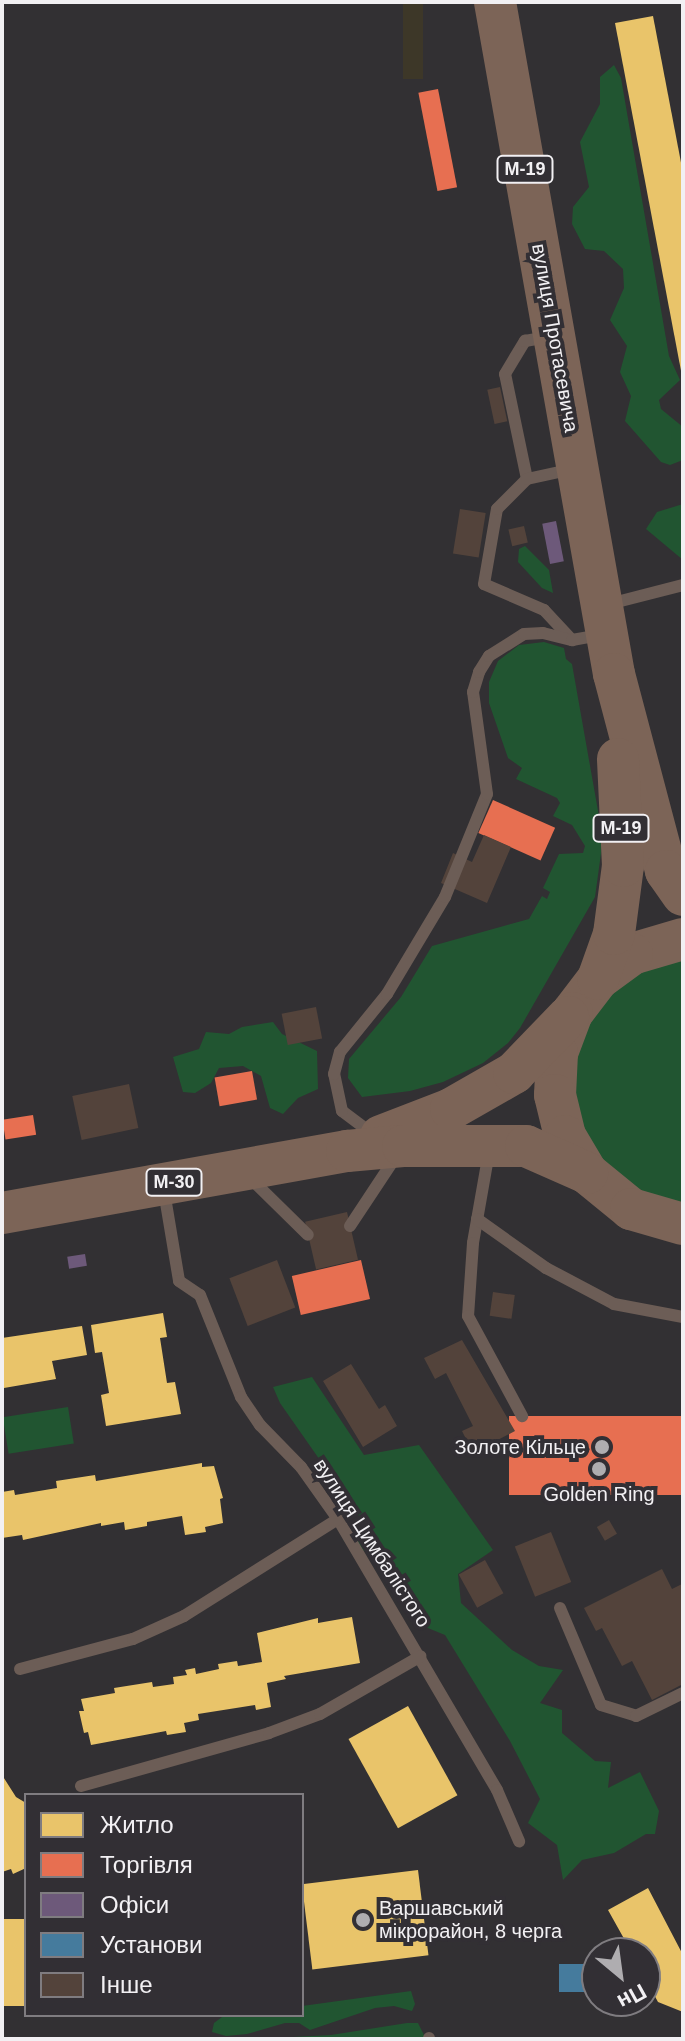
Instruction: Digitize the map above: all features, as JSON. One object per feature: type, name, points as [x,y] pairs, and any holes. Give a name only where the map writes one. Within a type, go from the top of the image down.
[{"type":"highway","name":"вулиця Протасевича","points":[[495,2],[578,468],[594,626],[614,674],[666,871],[683,895]]},
{"type":"highway","name":"вулиця Протасевича","points":[[598,979],[614,934],[623,866],[614,674]]},
{"type":"highway","points":[[598,979],[632,954],[683,939]]},
{"type":"highway","name":"М-19","points":[[598,979],[572,1013],[557,1053],[555,1095],[565,1136],[587,1173],[631,1209],[683,1224]]},
{"type":"highway","name":"М-30","points":[[375,1145],[451,1109],[514,1073],[572,1013]]},
{"type":"highway","name":"М-30","points":[[2,1213],[375,1145],[526,1146],[587,1173]]},
{"type":"lane","points":[[527,479],[505,374],[525,341],[555,336]]},
{"type":"lane","points":[[578,468],[527,479],[497,509],[484,584],[544,610],[594,626]]},
{"type":"lane","points":[[350,1226],[375,1145],[342,1111],[334,1074],[340,1052],[387,994],[445,897],[487,794],[473,692],[479,672],[489,656],[524,634],[594,626],[682,586]]},
{"type":"lane","points":[[491,1145],[477,1219],[468,1316],[522,1416]]},
{"type":"lane","points":[[242,1170],[308,1235]]},
{"type":"lane","name":"вулиця Цимбалістого","points":[[163,1184],[179,1281],[200,1295],[241,1397],[260,1425],[301,1467],[338,1519],[497,1790],[519,1841]]},
{"type":"lane","points":[[477,1219],[546,1268],[614,1304],[683,1317]]},
{"type":"lane","points":[[20,1669],[133,1639],[184,1616],[338,1519]]},
{"type":"lane","points":[[560,1608],[601,1705],[636,1716],[683,1693]]},
{"type":"lane","points":[[81,1786],[269,1733],[320,1714],[421,1656]]},
{"type":"shaded area","points":[[403,2],[423,2],[423,79],[403,79]]},
{"type":"green space","points":[[614,65],[621,78],[669,356],[680,380],[659,400],[661,409],[683,427],[683,460],[670,465],[661,462],[625,421],[631,396],[620,372],[627,346],[610,320],[624,288],[623,269],[604,251],[585,249],[572,224],[573,207],[589,187],[580,142],[600,104],[600,77]]},
{"type":"green space","points":[[683,504],[683,560],[646,529],[657,512]]},
{"type":"green space","points":[[525,546],[549,570],[553,593],[542,588],[518,562],[519,549]]},
{"type":"green space","points":[[544,642],[564,648],[566,659],[572,664],[603,839],[595,897],[520,1028],[508,1043],[483,1063],[443,1082],[410,1091],[362,1097],[348,1078],[349,1059],[401,997],[432,946],[529,919],[542,896],[547,899],[550,892],[543,888],[559,854],[583,853],[585,846],[572,825],[553,816],[560,803],[557,798],[516,779],[522,768],[508,758],[489,703],[489,682],[498,661],[519,645]]},
{"type":"green space","points":[[683,955],[683,1205],[650,1197],[614,1176],[588,1144],[573,1105],[571,1063],[584,1024],[608,990],[642,966]]},
{"type":"green space","points":[[273,1022],[282,1034],[317,1051],[318,1089],[298,1098],[283,1114],[270,1108],[261,1076],[243,1066],[219,1068],[211,1083],[195,1093],[183,1092],[173,1057],[199,1049],[206,1032],[229,1034],[242,1027]]},
{"type":"green space","points":[[312,1377],[364,1455],[419,1445],[493,1550],[458,1574],[461,1603],[512,1650],[539,1666],[563,1670],[540,1703],[562,1710],[562,1733],[595,1761],[611,1762],[608,1788],[640,1772],[659,1811],[655,1834],[646,1834],[614,1853],[582,1860],[563,1880],[557,1845],[528,1823],[540,1799],[510,1741],[445,1635],[418,1624],[391,1589],[393,1565],[343,1540],[366,1526],[280,1403],[273,1387]]},
{"type":"green space","points":[[68,1407],[74,1444],[9,1454],[3,1417]]},
{"type":"green space","points":[[411,1991],[415,2004],[412,2011],[394,2006],[375,2008],[310,2030],[299,2023],[285,2023],[247,2034],[226,2036],[212,2032],[214,2023],[222,2017],[304,2017],[304,2006]]},
{"type":"green space","points":[[418,2023],[426,2039],[252,2039],[331,2035]]},
{"type":"building: Житло","points":[[653,16],[683,173],[682,376],[615,23]]},
{"type":"building: Житло","points":[[163,1313],[167,1337],[160,1338],[167,1383],[175,1382],[181,1414],[106,1426],[101,1395],[109,1393],[102,1352],[95,1353],[91,1325]]},
{"type":"building: Житло","points":[[82,1326],[87,1355],[52,1361],[56,1379],[4,1388],[2,1338]]},
{"type":"building: Житло","points":[[202,1463],[202,1467],[214,1466],[223,1498],[220,1499],[223,1523],[205,1527],[206,1532],[185,1535],[182,1516],[147,1522],[147,1526],[125,1530],[124,1522],[101,1526],[101,1523],[23,1540],[22,1535],[2,1538],[2,1492],[14,1490],[15,1495],[57,1488],[56,1481],[95,1475],[96,1481]]},
{"type":"building: Житло","points":[[352,1617],[360,1663],[284,1676],[286,1679],[267,1683],[271,1707],[256,1710],[255,1705],[198,1714],[199,1720],[184,1723],[186,1732],[167,1735],[166,1731],[91,1745],[88,1732],[84,1733],[79,1711],[84,1711],[81,1699],[115,1693],[114,1688],[152,1682],[153,1687],[174,1684],[173,1677],[187,1675],[185,1670],[195,1668],[196,1674],[219,1669],[218,1664],[237,1661],[238,1666],[262,1662],[257,1633],[318,1618],[318,1623]]},
{"type":"building: Житло","points":[[408,1706],[457,1795],[398,1828],[349,1739]]},
{"type":"building: Житло","points":[[2,1775],[16,1797],[24,1802],[24,1869],[13,1874],[11,1869],[2,1872]]},
{"type":"building: Житло","name":"Варшавський мікрорайон, 8 черга","points":[[418,1870],[428,1955],[312,1970],[304,1884]]},
{"type":"building: Житло","points":[[648,1888],[683,1955],[683,2012],[661,2003],[661,1937],[623,1937],[608,1910]]},
{"type":"building: Житло","points":[[2,1919],[24,1919],[24,2006],[2,2006]]},
{"type":"building: Торгівля","points":[[438,89],[457,187],[437,191],[418,93]]},
{"type":"building: Торгівля","points":[[493,800],[555,828],[540,861],[478,833]]},
{"type":"building: Торгівля","points":[[252,1071],[257,1100],[220,1106],[215,1078]]},
{"type":"building: Торгівля","points":[[33,1115],[36,1135],[6,1140],[2,1120]]},
{"type":"building: Торгівля","points":[[361,1260],[370,1299],[301,1315],[292,1276]]},
{"type":"building: Торгівля","name":"Golden Ring","points":[[509,1416],[683,1416],[683,1495],[509,1495]]},
{"type":"building: Офіси","points":[[556,521],[564,561],[550,564],[542,524]]},
{"type":"building: Офіси","points":[[85,1254],[87,1266],[69,1269],[67,1257]]},
{"type":"building: Установи","points":[[559,1964],[581,1964],[581,1992],[559,1992]]},
{"type":"building: Інше","points":[[500,387],[507,421],[495,424],[487,390]]},
{"type":"building: Інше","points":[[460,509],[486,513],[479,558],[453,553]]},
{"type":"building: Інше","points":[[524,526],[528,543],[512,546],[508,530]]},
{"type":"building: Інше","points":[[484,835],[511,847],[487,903],[441,883],[453,853],[472,862]]},
{"type":"building: Інше","points":[[316,1007],[322,1038],[288,1045],[282,1014]]},
{"type":"building: Інше","points":[[129,1084],[138,1128],[82,1140],[72,1096]]},
{"type":"building: Інше","points":[[347,1212],[358,1260],[316,1269],[305,1222]]},
{"type":"building: Інше","points":[[277,1260],[295,1308],[248,1326],[229,1278]]},
{"type":"building: Інше","points":[[493,1292],[515,1295],[511,1319],[490,1316]]},
{"type":"building: Інше","points":[[462,1340],[515,1431],[473,1453],[462,1431],[473,1426],[446,1373],[435,1379],[424,1358]]},
{"type":"building: Інше","points":[[351,1364],[379,1409],[385,1405],[397,1426],[363,1447],[323,1381]]},
{"type":"building: Інше","points":[[609,1520],[617,1534],[605,1541],[597,1527]]},
{"type":"building: Інше","points":[[551,1532],[571,1582],[535,1597],[515,1547]]},
{"type":"building: Інше","points":[[485,1560],[503,1593],[477,1608],[459,1575]]},
{"type":"building: Інше","points":[[662,1569],[672,1589],[683,1586],[683,1684],[652,1700],[632,1661],[622,1666],[602,1628],[596,1631],[584,1608]]},
{"type":"place","name":"Золоте Кільце","points":[[602,1447]]},
{"type":"place","name":"Golden Ring","points":[[599,1469]]},
{"type":"place","name":"Варшавський мікрорайон, 8 черга","points":[[363,1920]]}]
